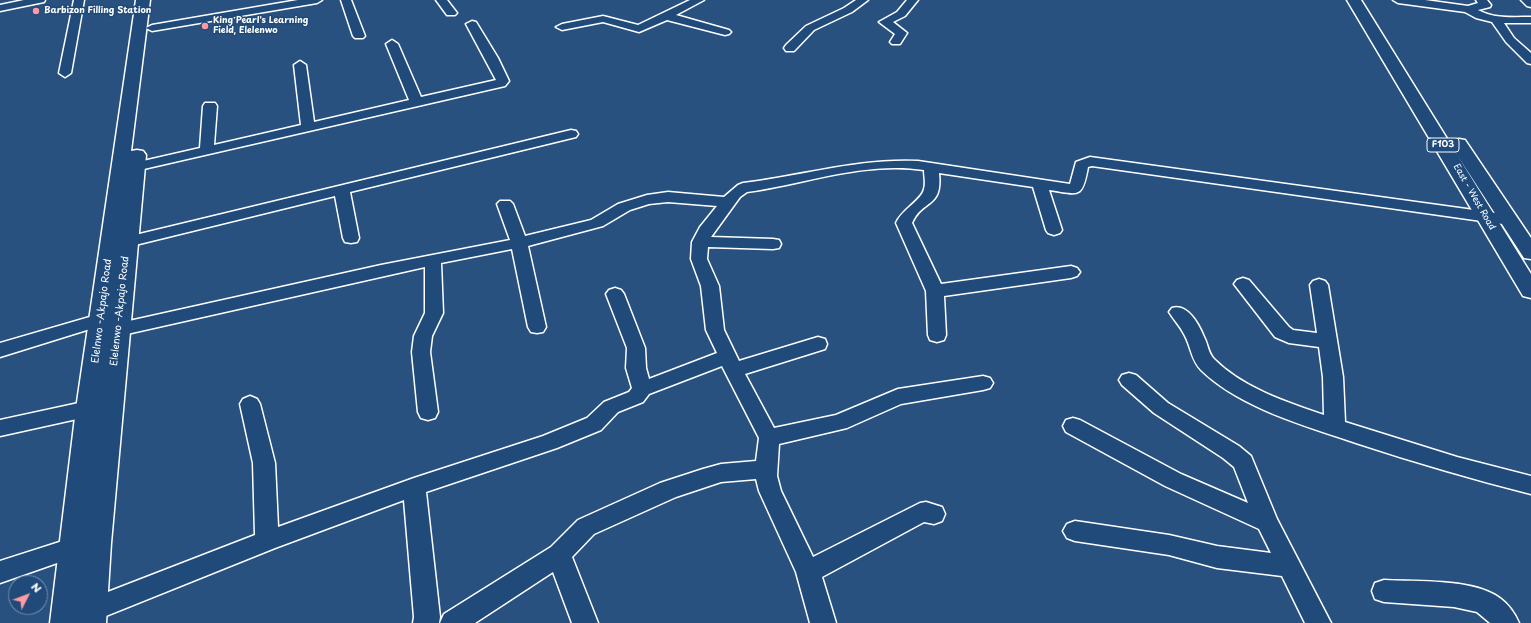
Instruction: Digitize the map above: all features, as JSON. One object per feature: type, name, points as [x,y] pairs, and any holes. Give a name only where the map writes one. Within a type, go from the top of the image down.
[{"type":"main road","name":"Elelnwo -Akpajo Road","points":[[65,623],[88,410],[109,325],[143,0]]},
{"type":"main road","name":"Elelenwo -Akpajo Road","points":[[91,617],[109,325],[127,242],[156,0]]},
{"type":"main road","name":"East - West Road","points":[[1354,0],[1531,291]]},
{"type":"main road","name":"East - West Road","points":[[1369,0],[1419,86],[1531,253]]},
{"type":"street","points":[[0,8],[40,0]]},
{"type":"street","points":[[65,73],[79,0]]},
{"type":"street","points":[[152,28],[297,2],[317,0]]},
{"type":"street","points":[[346,0],[359,36]]},
{"type":"street","points":[[441,0],[451,13]]},
{"type":"street","points":[[562,27],[603,19],[639,29],[700,0]]},
{"type":"street","points":[[790,48],[810,28],[848,10],[863,0]]},
{"type":"street","points":[[896,42],[901,33],[885,22],[901,14],[913,0]]},
{"type":"street","points":[[1398,0],[1468,9],[1486,5],[1481,0]]},
{"type":"street","points":[[1526,0],[1531,4]]},
{"type":"street","points":[[1468,9],[1480,16],[1496,20],[1531,20]]},
{"type":"street","points":[[667,16],[725,32]]},
{"type":"street","points":[[1496,20],[1510,40],[1531,60]]},
{"type":"street","points":[[135,167],[502,83],[503,81],[492,58],[472,24]]},
{"type":"street","points":[[392,44],[416,103]]},
{"type":"street","points":[[300,65],[308,127]]},
{"type":"street","points":[[207,150],[210,106]]},
{"type":"street","points":[[127,242],[572,134]]},
{"type":"street","points":[[823,623],[808,572],[770,491],[767,469],[769,438],[714,329],[710,286],[699,259],[700,242],[706,230],[738,191],[746,187],[774,184],[834,171],[896,164],[931,167],[1070,189],[1077,187],[1081,166],[1090,161],[1510,220]]},
{"type":"street","points":[[931,167],[932,191],[928,198],[907,215],[904,223],[934,291],[937,335]]},
{"type":"street","points":[[1040,184],[1054,230]]},
{"type":"street","points":[[342,190],[351,238]]},
{"type":"street","points":[[0,350],[109,325],[519,243],[597,223],[624,207],[647,200],[668,197],[728,202]]},
{"type":"street","points":[[505,204],[519,243],[537,327]]},
{"type":"street","points":[[700,242],[773,244]]},
{"type":"street","points":[[428,412],[421,352],[423,336],[434,313],[433,261]]},
{"type":"street","points":[[934,291],[1071,272]]},
{"type":"street","points":[[1242,284],[1282,332],[1289,336],[1327,341]]},
{"type":"street","points":[[1319,285],[1333,377],[1335,427]]},
{"type":"street","points":[[615,294],[636,348],[636,368],[642,389]]},
{"type":"street","points":[[1178,312],[1194,337],[1200,356],[1208,365],[1225,379],[1290,412],[1414,454],[1531,485]]},
{"type":"street","points":[[91,617],[267,541],[414,487],[550,442],[586,428],[594,424],[611,407],[636,397],[642,389],[731,363],[818,344]]},
{"type":"street","points":[[1129,380],[1161,408],[1238,457],[1243,462],[1267,522],[1318,623]]},
{"type":"street","points":[[769,438],[840,422],[898,397],[983,383]]},
{"type":"street","points":[[250,404],[264,463],[267,541]]},
{"type":"street","points":[[0,428],[88,410]]},
{"type":"street","points":[[1073,426],[1173,480],[1267,522]]},
{"type":"street","points":[[452,623],[559,555],[575,536],[586,527],[668,490],[703,478],[721,473],[767,469]]},
{"type":"street","points":[[414,487],[427,617],[426,623]]},
{"type":"street","points":[[808,572],[920,513],[926,512],[934,514]]},
{"type":"street","points":[[1075,531],[1169,545],[1217,557],[1289,566]]},
{"type":"street","points":[[0,572],[72,548]]},
{"type":"street","points":[[559,555],[585,623]]},
{"type":"street","points":[[1384,591],[1444,595],[1479,601],[1488,604],[1506,623]]},
{"type":"place","name":"Barbizon Filling Station","points":[[36,11]]},
{"type":"place","name":"King Pearl's Learning Field, Elelenwo","points":[[205,26]]}]
